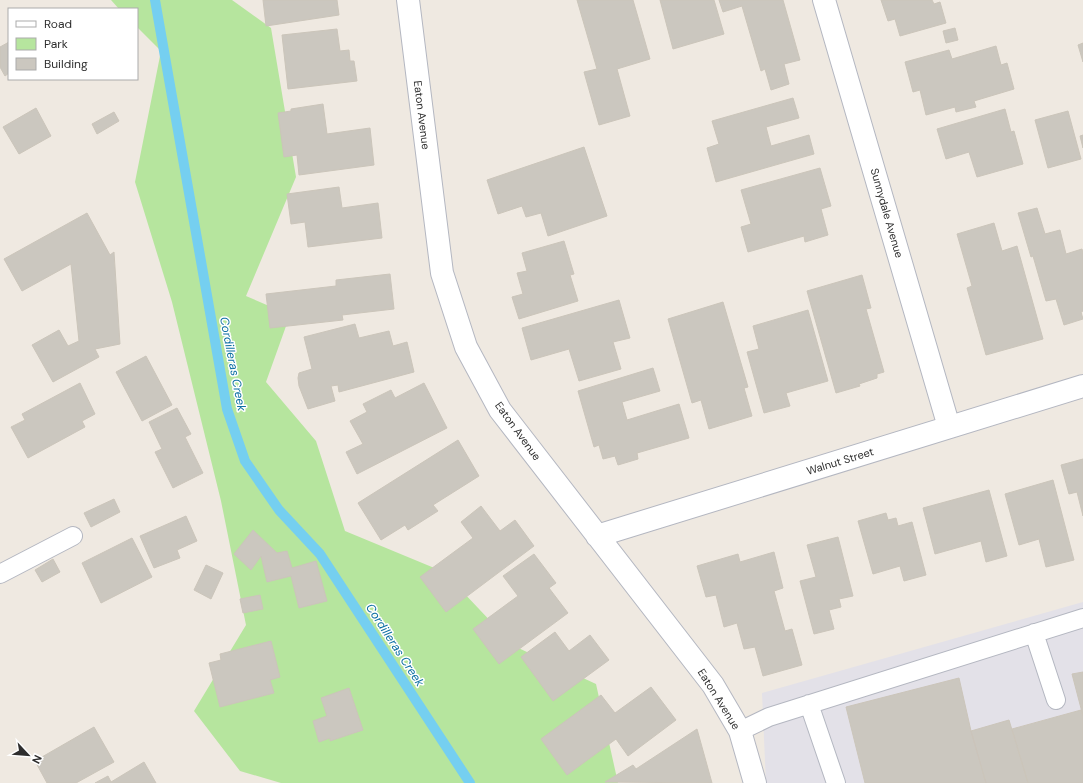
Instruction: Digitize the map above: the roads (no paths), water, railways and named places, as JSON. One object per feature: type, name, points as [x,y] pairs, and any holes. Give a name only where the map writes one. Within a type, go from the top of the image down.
[{"type":"street","name":"Eaton Avenue","points":[[408,0],[442,273],[466,348],[500,410],[596,536],[713,685],[740,731],[755,783]]},
{"type":"street","name":"Sunnydale Avenue","points":[[824,0],[949,427]]},
{"type":"street","name":"Walnut Street","points":[[596,536],[1083,386]]},
{"type":"lane","points":[[0,574],[73,536]]},
{"type":"lane","points":[[740,731],[769,717],[1083,618]]},
{"type":"lane","points":[[1034,633],[1056,700]]},
{"type":"lane","points":[[809,704],[836,783]]},
{"type":"waterway","name":"Cordilleras Creek","points":[[155,0],[227,409],[245,461],[279,510],[320,554],[470,783]]}]
